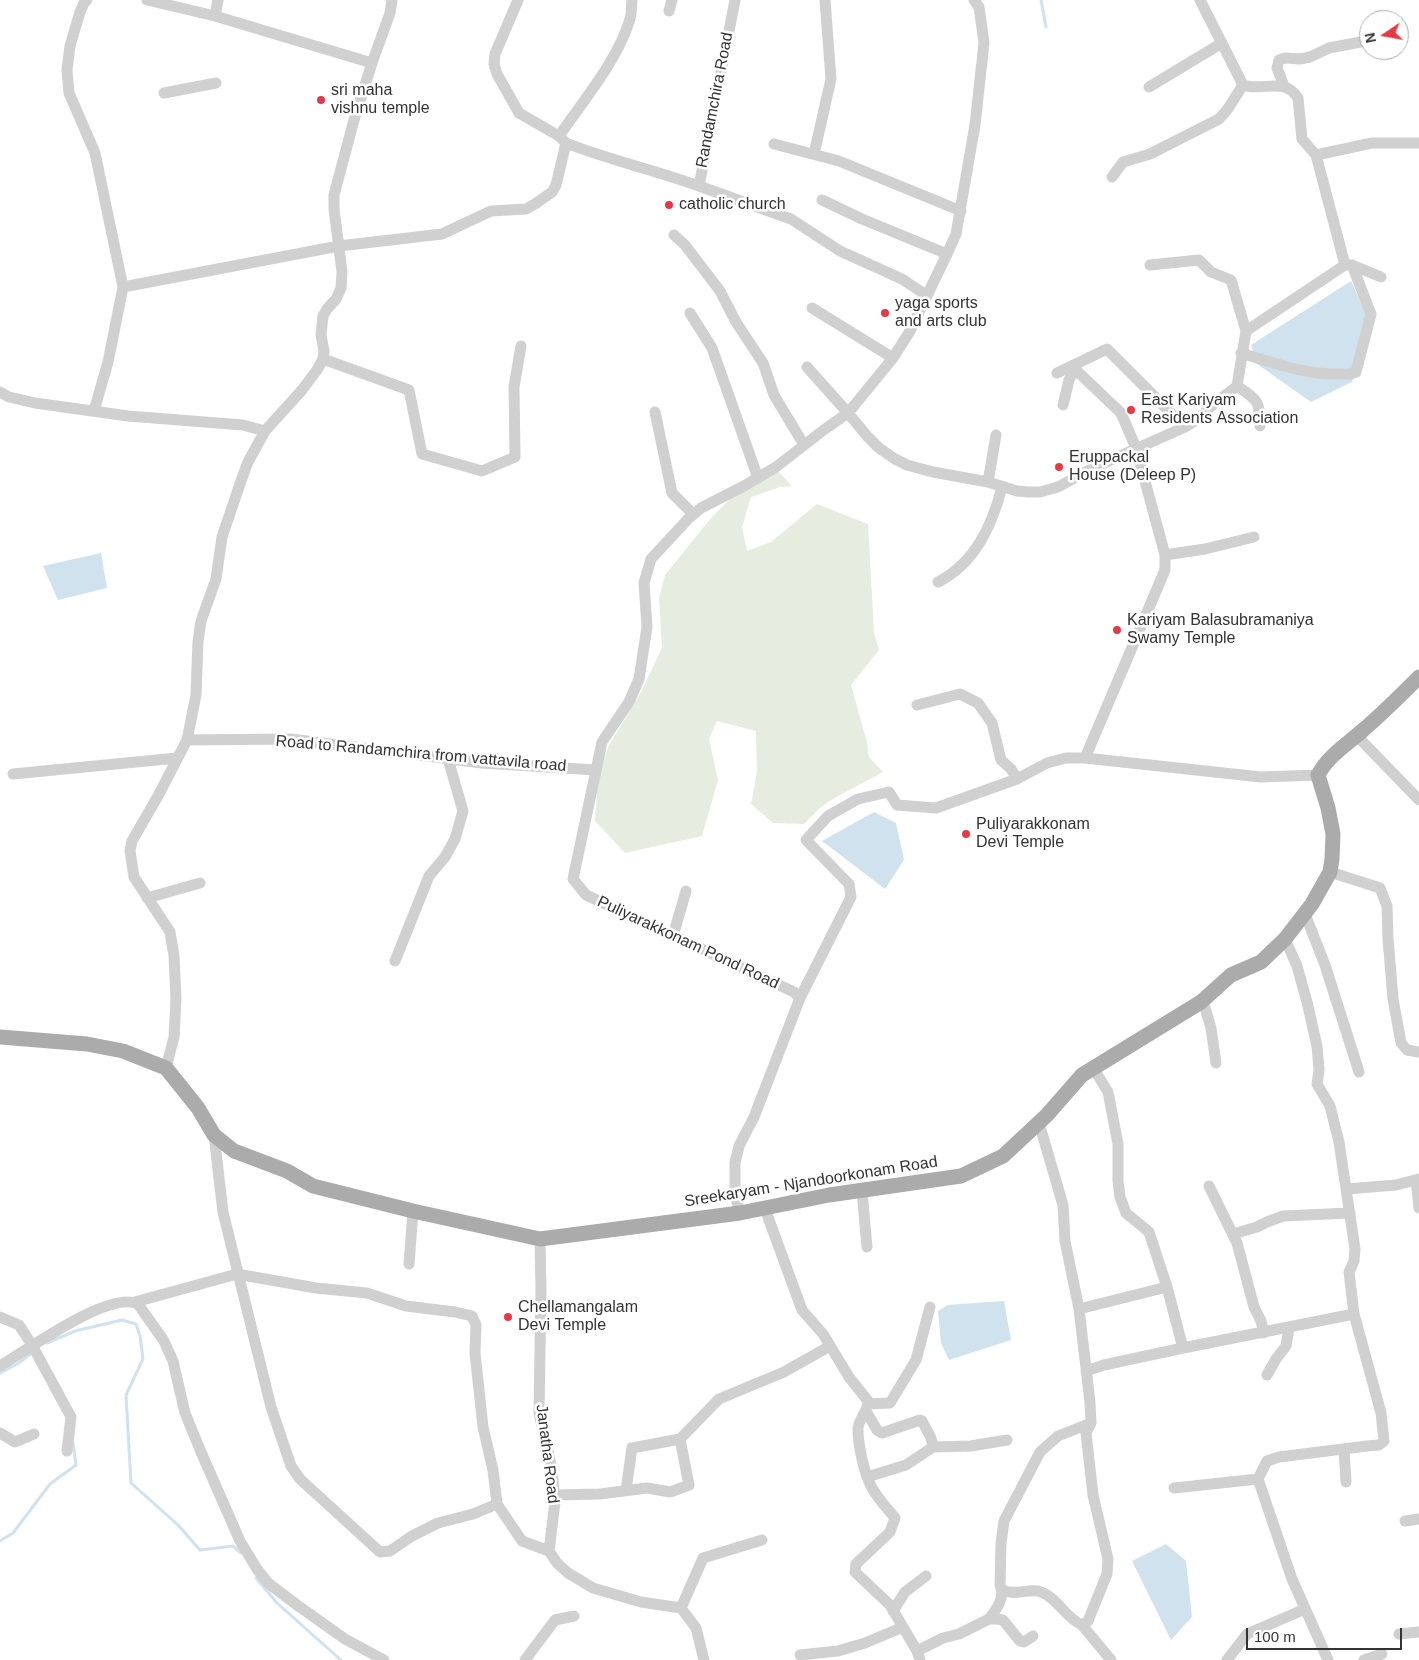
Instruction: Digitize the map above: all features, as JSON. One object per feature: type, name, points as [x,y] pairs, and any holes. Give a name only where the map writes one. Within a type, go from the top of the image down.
[{"type":"main road","points":[[1318,775],[1323,766],[1335,753],[1357,736],[1419,678]]},
{"type":"main road","name":"Sreekaryam - Njandoorkonam Road","points":[[0,1037],[88,1044],[123,1051],[166,1068],[198,1108],[214,1135],[234,1151],[287,1171],[313,1186],[413,1211],[540,1239],[740,1213],[829,1194],[961,1176],[1002,1156],[1039,1123],[1082,1075],[1203,1001],[1232,975],[1261,962],[1285,939],[1305,914],[1330,872],[1333,834],[1328,808],[1318,775]]},
{"type":"street","points":[[87,0],[80,12],[70,46],[67,70],[69,93],[95,153],[123,287],[108,362],[94,411]]},
{"type":"street","points":[[146,0],[214,16],[372,63]]},
{"type":"street","points":[[214,16],[218,0]]},
{"type":"street","points":[[166,1068],[174,1037],[176,999],[174,956],[170,932],[134,877],[130,851],[132,841],[187,740],[196,695],[198,641],[201,621],[216,579],[222,537],[248,462],[265,431],[302,390],[323,359],[324,351],[321,335],[323,316],[327,308],[336,299],[341,288],[342,272],[334,195],[392,0]]},
{"type":"street","points":[[518,0],[495,54],[494,64],[497,74],[519,113],[563,139],[601,156],[699,186]]},
{"type":"street","points":[[123,287],[339,246],[442,234],[490,211],[526,209],[535,204],[552,192],[556,185],[563,139],[619,46],[630,18],[632,0]]},
{"type":"street","name":"Randamchira Road","points":[[735,0],[699,186],[791,219],[840,251],[902,279],[926,295]]},
{"type":"street","points":[[814,154],[831,79],[826,0]]},
{"type":"street","points":[[596,770],[602,742],[629,702],[640,679],[647,627],[644,583],[651,559],[693,514],[701,508],[776,467],[848,413],[893,358],[910,331],[956,234],[961,211],[975,125],[984,43],[979,7],[974,0]]},
{"type":"street","points":[[1200,0],[1243,85],[1249,87],[1284,86],[1295,93],[1298,98],[1302,139],[1316,156],[1348,265],[1371,314],[1356,372],[1327,375],[1296,370],[1241,353]]},
{"type":"street","points":[[1284,86],[1277,68],[1279,60],[1310,57],[1329,48],[1359,42]]},
{"type":"street","points":[[1149,87],[1222,43]]},
{"type":"street","points":[[164,93],[216,83]]},
{"type":"street","points":[[1112,177],[1123,162],[1150,154],[1219,119],[1243,85]]},
{"type":"street","points":[[1316,156],[1372,143],[1419,143]]},
{"type":"street","points":[[774,144],[839,161],[961,211]]},
{"type":"street","points":[[822,200],[862,220],[947,254]]},
{"type":"street","points":[[674,235],[685,245],[720,290],[736,322],[763,363],[774,395],[804,445]]},
{"type":"street","points":[[807,367],[879,448],[907,465],[933,472],[988,482],[1017,491],[1029,492],[1058,487],[1093,468],[1200,418],[1210,407],[1237,386],[1246,332],[1231,280],[1211,272],[1199,260],[1150,265]]},
{"type":"street","points":[[1348,265],[1381,277]]},
{"type":"street","points":[[1246,332],[1348,265]]},
{"type":"street","points":[[812,308],[893,358]]},
{"type":"street","points":[[690,313],[712,348],[758,478]]},
{"type":"street","points":[[323,359],[409,390],[422,454],[482,471],[515,457],[514,387],[521,346]]},
{"type":"street","points":[[1057,373],[1107,349],[1184,427]]},
{"type":"street","points":[[1063,405],[1069,380],[1072,374],[1078,372],[1121,413],[1136,448],[1165,555],[1165,570],[1085,758]]},
{"type":"street","points":[[1237,386],[1257,401],[1260,426]]},
{"type":"street","points":[[0,392],[9,397],[35,403],[128,416],[243,424],[265,431]]},
{"type":"street","points":[[655,412],[672,492],[693,514]]},
{"type":"street","points":[[988,482],[996,435]]},
{"type":"street","points":[[938,582],[954,574],[975,549],[986,532],[994,514],[1002,487]]},
{"type":"street","points":[[1165,555],[1205,549],[1254,537]]},
{"type":"street","points":[[917,705],[960,694],[978,703],[992,723],[1001,760],[1011,769],[1017,779]]},
{"type":"street","points":[[1357,736],[1419,800]]},
{"type":"street","name":"Road to Randamchira from vattavila road","points":[[187,740],[291,739],[482,763],[596,770]]},
{"type":"street","points":[[14,774],[177,758]]},
{"type":"street","points":[[395,961],[429,876],[445,858],[456,839],[463,811],[448,758]]},
{"type":"street","points":[[740,1213],[735,1195],[735,1163],[739,1146],[754,1117],[800,998],[851,897],[849,884],[806,840],[828,816],[858,800],[889,792],[897,804],[936,808],[1017,779],[1047,763],[1066,758],[1085,758],[1261,777],[1318,775]]},
{"type":"street","name":"Puliyarakkonam Pond Road","points":[[596,770],[573,879],[586,895],[794,992],[800,998]]},
{"type":"street","points":[[1330,872],[1380,888],[1382,891],[1387,906],[1393,999],[1400,1043],[1407,1050],[1419,1052]]},
{"type":"street","points":[[147,898],[200,883]]},
{"type":"street","points":[[673,936],[686,891]]},
{"type":"street","points":[[1305,914],[1325,964],[1359,1072]]},
{"type":"street","points":[[1285,939],[1297,966],[1317,1046],[1319,1070],[1317,1084],[1330,1106],[1339,1142],[1355,1249],[1354,1261],[1349,1272],[1354,1314],[1381,1414],[1384,1441],[1379,1445],[1279,1457],[1267,1461],[1258,1479],[1292,1579],[1328,1660]]},
{"type":"street","points":[[1203,1001],[1211,1028],[1216,1063]]},
{"type":"street","points":[[1094,1069],[1108,1092],[1118,1144],[1119,1189],[1126,1213],[1149,1232],[1167,1287],[1183,1348]]},
{"type":"street","points":[[1039,1123],[1063,1204],[1065,1241],[1079,1309],[1086,1371],[1091,1423],[1086,1433],[1093,1495],[1108,1559],[1104,1583],[1088,1621],[1082,1625]]},
{"type":"street","points":[[214,1135],[223,1212],[271,1407],[291,1466],[300,1479],[376,1550],[384,1553],[438,1523],[473,1514],[497,1504]]},
{"type":"street","points":[[1347,1189],[1396,1185],[1417,1180],[1419,1208]]},
{"type":"street","points":[[1209,1186],[1237,1243],[1254,1307],[1261,1321],[1264,1333]]},
{"type":"street","points":[[862,1190],[867,1247]]},
{"type":"street","points":[[765,1209],[802,1310],[823,1334],[849,1377],[868,1401],[867,1408],[858,1423],[863,1464],[872,1488],[894,1518],[890,1532],[856,1564],[855,1572],[894,1611],[918,1655],[943,1638],[959,1634],[989,1619],[1003,1620],[1020,1641],[1024,1642],[1033,1636]]},
{"type":"street","points":[[409,1264],[413,1211]]},
{"type":"street","points":[[1233,1234],[1258,1227],[1283,1216],[1350,1213]]},
{"type":"street","name":"Janatha Road","points":[[540,1239],[539,1413],[552,1469],[554,1495],[549,1550]]},
{"type":"street","points":[[0,1366],[69,1323],[105,1307],[119,1303],[134,1302],[238,1274],[316,1288],[367,1293],[406,1306],[472,1316],[476,1325],[475,1353],[482,1427],[492,1470],[497,1504],[522,1541],[549,1550],[557,1563],[568,1573],[593,1588],[641,1602],[681,1608],[696,1628],[704,1660]]},
{"type":"street","points":[[1079,1309],[1167,1287]]},
{"type":"street","points":[[134,1302],[141,1307],[164,1340],[173,1361],[185,1413],[240,1542],[257,1569],[268,1582],[297,1605],[345,1639],[384,1660]]},
{"type":"street","points":[[867,1408],[890,1404],[916,1360],[930,1307]]},
{"type":"street","points":[[1086,1371],[1183,1348],[1354,1314]]},
{"type":"street","points":[[0,1318],[19,1325],[71,1417],[66,1451]]},
{"type":"street","points":[[1267,1375],[1286,1346],[1289,1328]]},
{"type":"street","points":[[626,1490],[632,1448],[680,1439],[719,1399],[784,1372],[830,1346]]},
{"type":"street","points":[[867,1408],[877,1430],[882,1433],[908,1422],[922,1421],[931,1438],[933,1447]]},
{"type":"street","points":[[1091,1423],[1058,1436],[1040,1452],[1004,1521],[1001,1543],[1000,1585],[1003,1590],[1009,1592],[1041,1592],[1058,1603],[1076,1622],[1082,1625],[1111,1660]]},
{"type":"street","points":[[0,1433],[14,1442],[34,1434]]},
{"type":"street","points":[[554,1495],[600,1494],[647,1488],[670,1492],[689,1485],[680,1439]]},
{"type":"street","points":[[867,1477],[906,1465],[933,1447],[971,1446],[1007,1440]]},
{"type":"street","points":[[1344,1449],[1346,1482]]},
{"type":"street","points":[[1174,1488],[1258,1479]]},
{"type":"street","points":[[1405,1521],[1419,1520]]},
{"type":"street","points":[[681,1608],[703,1558],[762,1540]]},
{"type":"street","points":[[894,1611],[904,1592],[926,1576]]},
{"type":"street","points":[[989,1619],[998,1606],[1003,1590]]},
{"type":"street","points":[[1227,1660],[1247,1634],[1305,1609]]},
{"type":"street","points":[[525,1660],[555,1620],[574,1616]]},
{"type":"street","points":[[800,1656],[838,1651],[865,1643],[903,1627]]},
{"type":"street","points":[[1399,1634],[1419,1632]]},
{"type":"street","points":[[1364,1660],[1382,1654]]},
{"type":"shaded area","points":[[778,471],[792,486],[780,487],[751,497],[742,527],[747,551],[771,542],[817,504],[868,524],[874,633],[879,650],[851,685],[867,742],[869,757],[883,772],[831,800],[804,824],[773,823],[751,804],[757,772],[756,731],[717,721],[709,739],[718,780],[702,836],[625,853],[595,821],[598,776],[608,747],[641,692],[662,648],[659,598],[665,575],[712,517],[734,495]]},
{"type":"water","points":[[1351,281],[1373,329],[1352,382],[1311,402],[1257,364],[1251,345]]},
{"type":"water","points":[[101,553],[107,588],[58,600],[43,566]]},
{"type":"water","points":[[874,812],[896,823],[904,860],[885,889],[822,841]]},
{"type":"water","points":[[1004,1301],[1011,1340],[949,1360],[941,1343],[938,1311],[948,1305]]},
{"type":"water","points":[[1166,1544],[1186,1561],[1192,1617],[1171,1640],[1132,1561]]},
{"type":"waterway","points":[[1041,0],[1046,27]]},
{"type":"waterway","points":[[47,1343],[75,1331],[122,1320],[136,1324],[140,1336],[143,1359],[126,1395],[131,1483],[178,1525],[200,1550],[233,1546],[241,1553]]},
{"type":"waterway","points":[[0,1373],[19,1363],[33,1352]]},
{"type":"waterway","points":[[0,1541],[13,1533],[50,1484],[76,1465],[73,1443]]},
{"type":"waterway","points":[[256,1578],[277,1603],[341,1660]]},
{"type":"place","name":"sri maha vishnu temple","points":[[321,100]]},
{"type":"place","name":"catholic church","points":[[669,205]]},
{"type":"place","name":"yaga sports and arts club","points":[[885,313]]},
{"type":"place","name":"East Kariyam Residents Association","points":[[1131,410]]},
{"type":"place","name":"Eruppackal House (Deleep P)","points":[[1059,467]]},
{"type":"place","name":"Kariyam Balasubramaniya Swamy Temple","points":[[1117,630]]},
{"type":"place","name":"Puliyarakkonam Devi Temple","points":[[966,834]]},
{"type":"place","name":"Chellamangalam Devi Temple","points":[[508,1317]]}]
